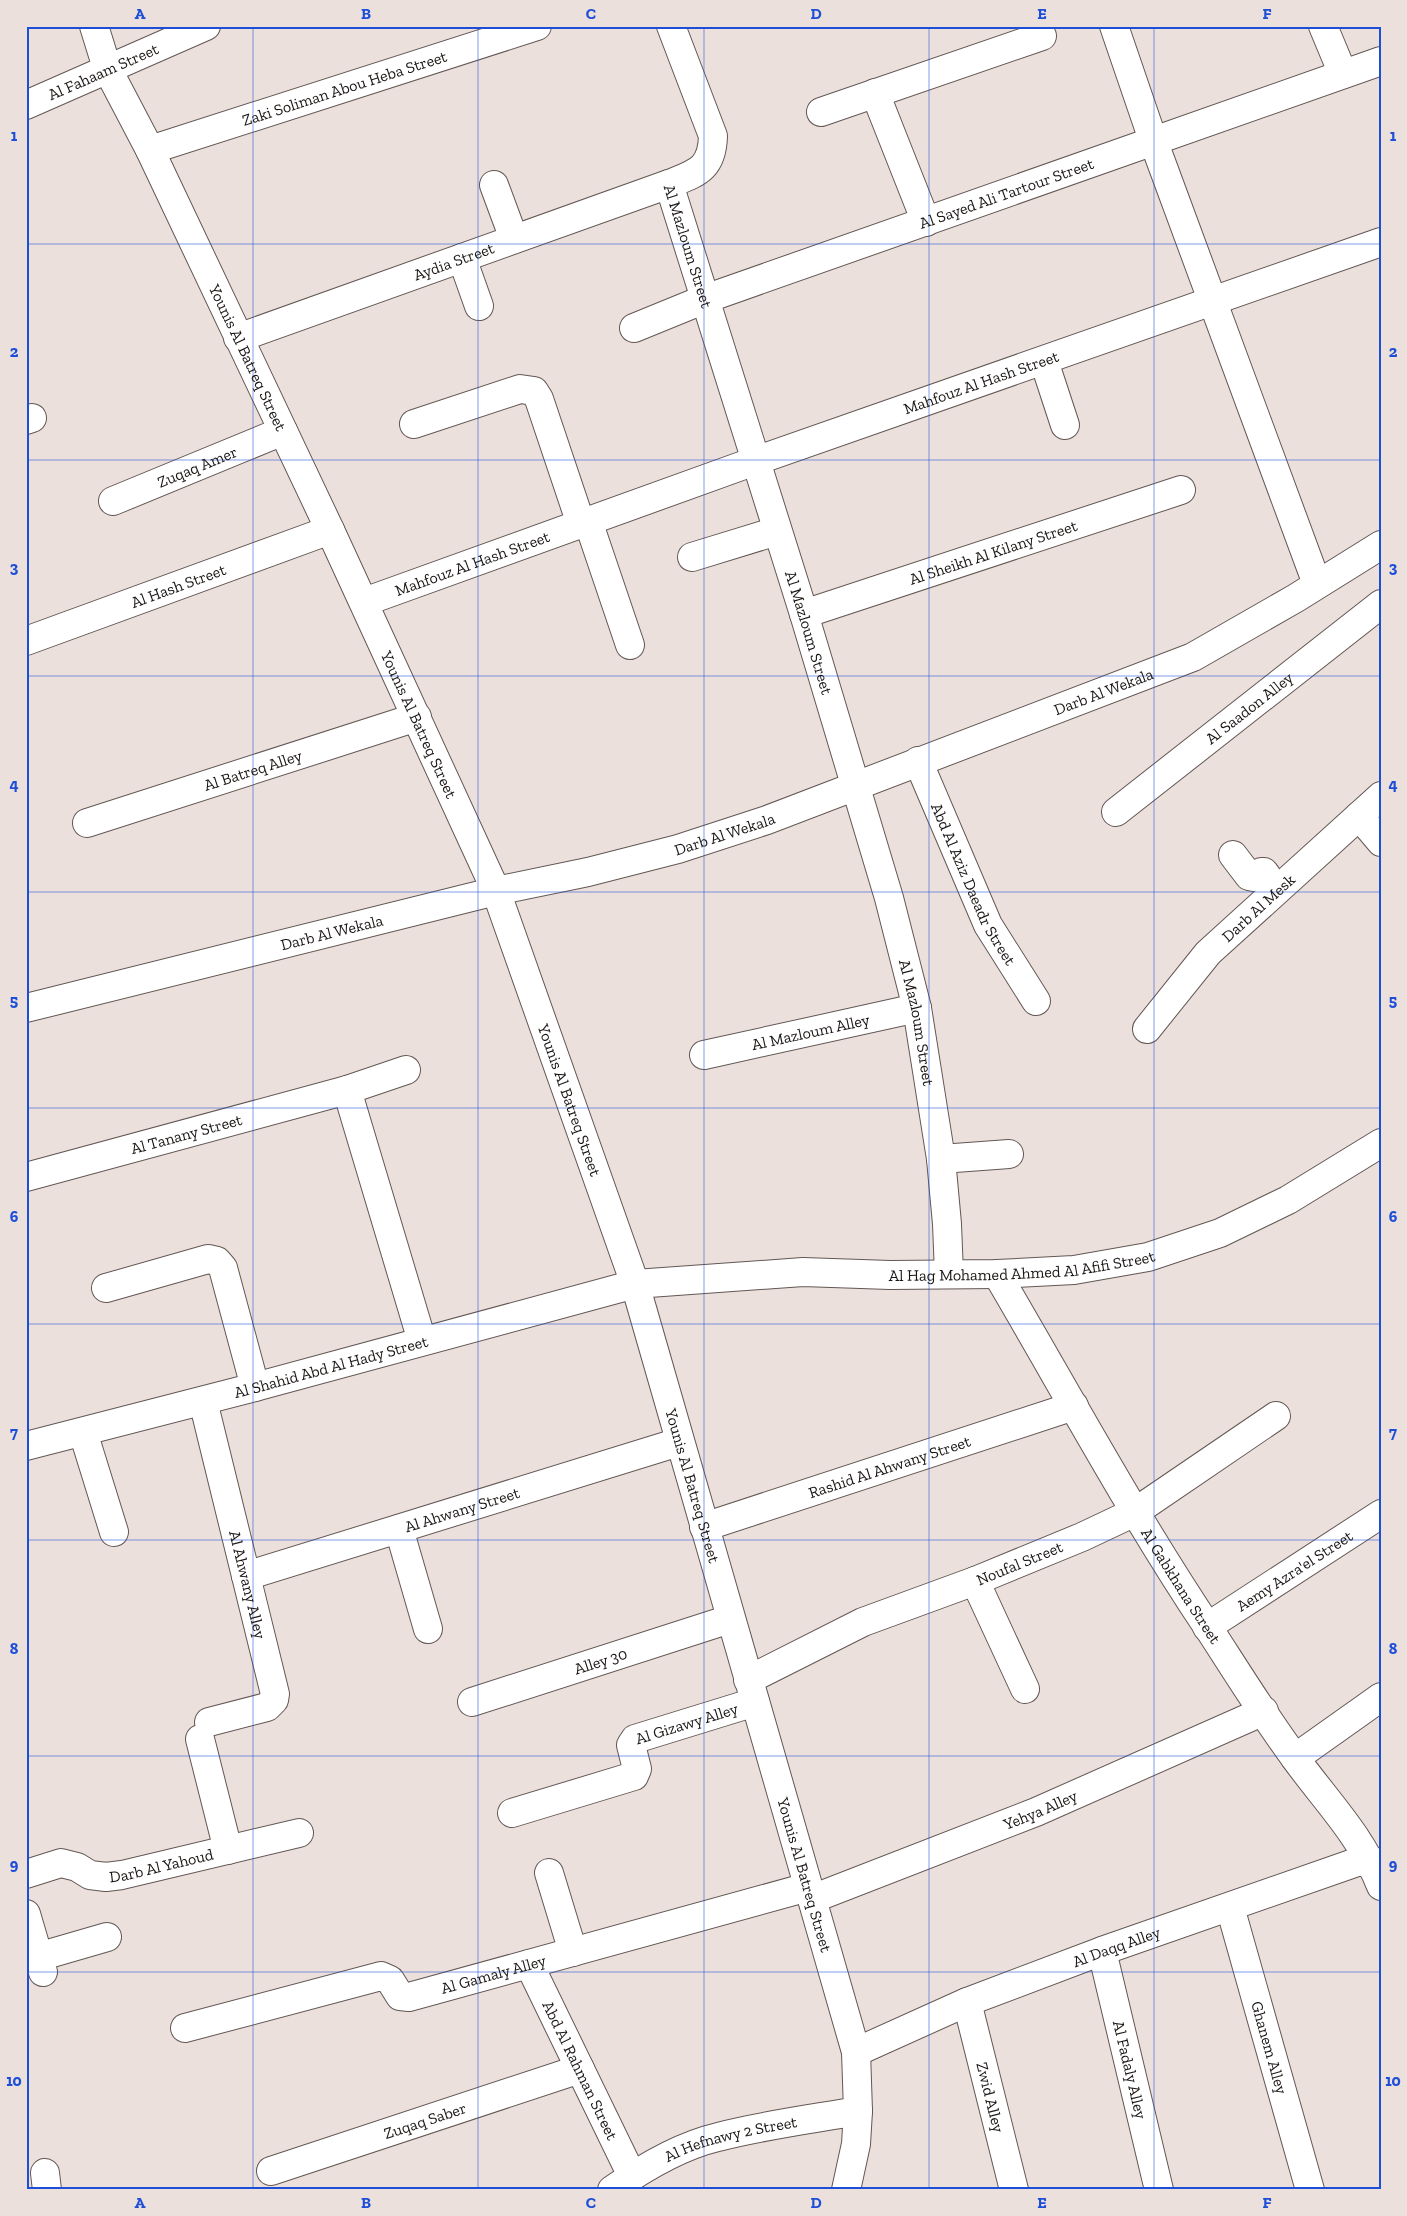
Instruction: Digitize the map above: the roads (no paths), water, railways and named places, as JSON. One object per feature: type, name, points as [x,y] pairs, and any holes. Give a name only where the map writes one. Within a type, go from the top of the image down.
[{"type":"street","name":"Younis Al Batreq Street","points":[[94,26],[107,68],[150,150],[330,530],[496,891],[635,1284],[730,1620],[856,2052],[858,2111],[856,2144],[846,2190]]},
{"type":"street","name":"Al Fahaam Street","points":[[26,105],[206,26]]},
{"type":"street","name":"Zaki Soliman Abou Heba Street","points":[[150,150],[537,26]]},
{"type":"street","name":"Al Mazloum Street","points":[[671,26],[713,136],[713,149],[701,171],[669,184],[804,614],[889,898],[917,1008],[941,1159],[949,1274]]},
{"type":"street","points":[[1114,26],[1153,140],[1317,584]]},
{"type":"street","points":[[1323,26],[1342,74]]},
{"type":"street","points":[[821,112],[1042,36]]},
{"type":"street","name":"Al Sayed Ali Tartour Street","points":[[634,328],[705,299],[1381,61]]},
{"type":"street","points":[[875,93],[926,222]]},
{"type":"street","name":"Aydia Street","points":[[238,338],[669,184]]},
{"type":"street","points":[[494,185],[514,239]]},
{"type":"street","name":"Mahfouz Al Hash Street","points":[[364,602],[755,461],[1381,242]]},
{"type":"street","points":[[462,258],[479,306]]},
{"type":"street","points":[[1044,361],[1065,425]]},
{"type":"street","points":[[414,424],[520,389],[534,391],[540,399],[630,645]]},
{"type":"street","name":"Zuqaq Amer","points":[[113,501],[283,431]]},
{"type":"street","name":"Al Sheikh Al Kilany Street","points":[[804,614],[1182,490]]},
{"type":"street","name":"Al Hash Street","points":[[26,642],[330,530]]},
{"type":"street","points":[[692,557],[777,531]]},
{"type":"street","name":"Darb Al Wekala","points":[[26,1008],[496,891],[588,872],[678,849],[767,820],[1193,656],[1296,598],[1381,545]]},
{"type":"street","name":"Al Saadon Alley","points":[[1116,812],[1381,604]]},
{"type":"street","name":"Al Batreq Alley","points":[[88,823],[417,716]]},
{"type":"street","name":"Abd Al Aziz Daeadr Street","points":[[918,761],[988,925],[1036,1001]]},
{"type":"street","name":"Darb Al Mesk","points":[[1147,1030],[1208,953],[1276,889],[1381,796]]},
{"type":"street","points":[[1359,816],[1381,842]]},
{"type":"street","points":[[1233,855],[1250,876],[1254,877],[1264,872],[1276,889]]},
{"type":"street","name":"Al Mazloum Alley","points":[[704,1055],[917,1008]]},
{"type":"street","name":"Al Tanany Street","points":[[26,1177],[347,1090],[406,1070]]},
{"type":"street","points":[[347,1090],[422,1341]]},
{"type":"street","name":"Al Hag Mohamed Ahmed Al Afifi Street","points":[[635,1284],[803,1272],[998,1274],[1074,1270],[1111,1264],[1148,1256],[1220,1233],[1288,1200],[1381,1143]]},
{"type":"street","points":[[941,1159],[1008,1154]]},
{"type":"street","points":[[106,1288],[208,1260],[217,1261],[223,1268],[255,1387]]},
{"type":"street","name":"Al Gabkhana Street","points":[[998,1274],[1135,1512],[1207,1627],[1295,1758],[1349,1825],[1378,1872]]},
{"type":"street","name":"Al Shahid Abd Al Hady Street","points":[[26,1446],[203,1401],[635,1284]]},
{"type":"street","name":"Al Ahwany Alley","points":[[203,1401],[274,1688],[274,1700],[267,1707],[205,1730],[228,1850]]},
{"type":"street","name":"Rashid Al Ahwany Street","points":[[704,1527],[1074,1406]]},
{"type":"street","name":"Noufal Street","points":[[752,1691],[863,1622],[975,1581],[1082,1537],[1135,1512],[1276,1416]]},
{"type":"street","points":[[83,1432],[114,1532]]},
{"type":"street","name":"Al Ahwany Street","points":[[246,1576],[679,1442]]},
{"type":"street","name":"Aemy Azra'el Street","points":[[1207,1627],[1381,1514]]},
{"type":"street","points":[[399,1529],[428,1630]]},
{"type":"street","points":[[975,1581],[1026,1689]]},
{"type":"street","name":"Alley 30","points":[[472,1702],[730,1620]]},
{"type":"street","name":"Al Gizawy Alley","points":[[512,1813],[632,1776],[638,1771],[631,1748],[633,1740],[752,1691]]},
{"type":"street","points":[[1295,1758],[1381,1697]]},
{"type":"street","name":"Yehya Alley","points":[[810,1893],[1036,1812],[1264,1711]]},
{"type":"street","name":"Darb Al Yahoud","points":[[26,1874],[62,1864],[77,1867],[90,1875],[106,1877],[299,1834]]},
{"type":"street","name":"Al Daqq Alley","points":[[856,2052],[967,2002],[1102,1951],[1357,1862],[1368,1863],[1378,1872]]},
{"type":"street","points":[[549,1874],[573,1952]]},
{"type":"street","name":"Al Gamaly Alley","points":[[185,2028],[377,1977],[388,1978],[398,1994],[406,1997],[573,1952],[810,1893]]},
{"type":"street","name":"Ghanem Alley","points":[[1230,1907],[1310,2190]]},
{"type":"street","points":[[26,1914],[41,1964],[107,1937]]},
{"type":"street","name":"Al Fadaly Alley","points":[[1102,1951],[1159,2190]]},
{"type":"street","name":"Abd Al Rahman Street","points":[[528,1964],[580,2068],[622,2183]]},
{"type":"street","name":"Zwid Alley","points":[[967,2002],[1014,2190]]},
{"type":"street","name":"Zuqaq Saber","points":[[271,2170],[580,2068]]},
{"type":"street","name":"Al Hefnawy 2 Street","points":[[622,2183],[673,2154],[717,2137],[858,2111]]}]
